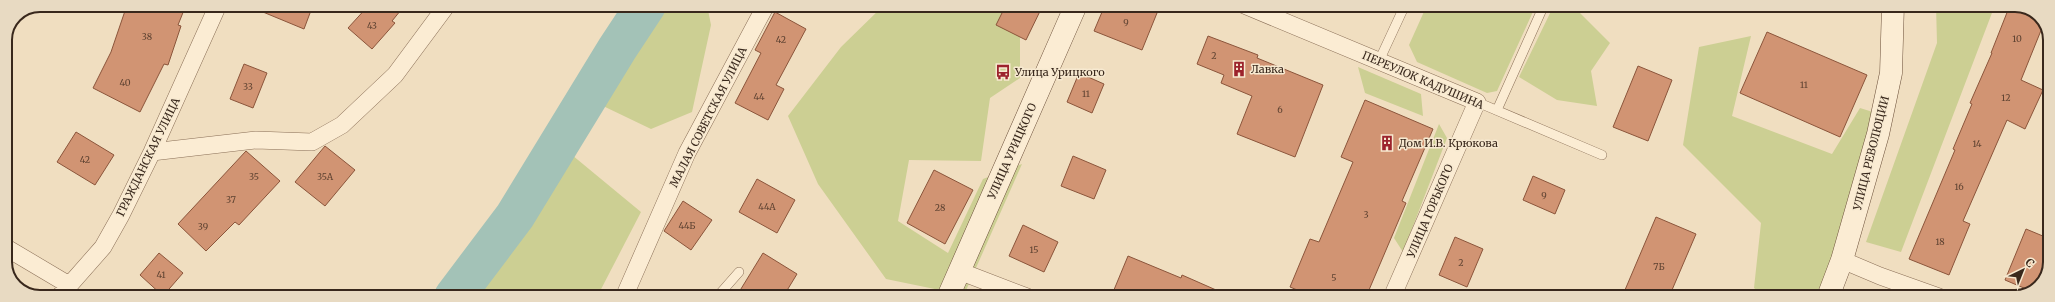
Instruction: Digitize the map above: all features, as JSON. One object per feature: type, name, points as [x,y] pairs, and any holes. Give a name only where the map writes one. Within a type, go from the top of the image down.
[{"type":"main road","name":"УЛИЦА УРИЦКОГО","points":[[951,290],[1073,12]]},
{"type":"main road","name":"УЛИЦА РЕВОЛЮЦИИ","points":[[1831,290],[1842,260],[1878,134],[1889,80],[1893,12]]},
{"type":"street","name":"ГРАЖДАНСКАЯ УЛИЦА","points":[[65,290],[103,246],[152,152],[215,12]]},
{"type":"street","points":[[152,152],[256,140],[312,142],[342,125],[395,75],[442,12]]},
{"type":"street","name":"МАЛАЯ СОВЕТСКАЯ УЛИЦА","points":[[627,290],[687,153],[762,12]]},
{"type":"street","name":"ПЕРЕУЛОК КАДУШИНА","points":[[1261,12],[1477,102]]},
{"type":"street","name":"УЛИЦА ГОРЬКОГО","points":[[1395,290],[1477,102]]},
{"type":"street","points":[[12,252],[63,290]]},
{"type":"street","points":[[1842,260],[1919,290]]},
{"type":"street","points":[[959,271],[1009,290]]},
{"type":"lane","points":[[1378,61],[1402,12]]},
{"type":"lane","points":[[1497,110],[1541,12]]},
{"type":"lane","name":"ПЕРЕУЛОК КАДУШИНА","points":[[1477,102],[1602,155]]},
{"type":"lane","points":[[723,290],[738,272]]},
{"type":"green space","points":[[661,12],[708,12],[711,25],[692,112],[651,129],[601,105]]},
{"type":"green space","points":[[877,12],[1006,12],[1020,33],[1020,78],[990,98],[981,161],[909,160],[898,221],[948,253],[983,179],[1022,164],[966,290],[940,290],[886,279],[818,184],[788,116],[841,47]]},
{"type":"green space","points":[[1424,12],[1533,12],[1497,91],[1487,93],[1417,62],[1409,45]]},
{"type":"green space","points":[[1551,12],[1579,12],[1610,43],[1591,71],[1597,106],[1557,100],[1519,77]]},
{"type":"green space","points":[[1936,12],[1992,12],[1901,252],[1866,242],[1937,43]]},
{"type":"green space","points":[[1751,36],[1732,116],[1832,154],[1860,108],[1876,113],[1821,290],[1756,290],[1754,288],[1761,223],[1683,145],[1699,47]]},
{"type":"green space","points":[[1358,67],[1421,94],[1423,116],[1365,93]]},
{"type":"green space","points":[[1439,124],[1447,138],[1403,252],[1394,238]]},
{"type":"green space","points":[[572,155],[641,212],[601,290],[482,290]]},
{"type":"building","points":[[125,12],[183,12],[178,25],[181,26],[168,65],[164,64],[140,112],[93,88],[111,52]]},
{"type":"building","points":[[263,12],[310,12],[304,29]]},
{"type":"building","points":[[363,12],[399,12],[392,21],[395,23],[372,49],[348,28]]},
{"type":"building","points":[[775,12],[806,29],[776,85],[784,89],[768,120],[735,103],[761,53],[755,50]]},
{"type":"building","points":[[1002,12],[1040,12],[1026,40],[996,25]]},
{"type":"building","points":[[1102,12],[1157,13],[1142,50],[1094,31]]},
{"type":"building","points":[[2007,12],[2024,13],[2032,18],[2036,21],[2041,30],[2021,80],[2043,90],[2025,129],[2007,120],[1963,221],[1970,224],[1949,275],[1909,259],[1955,150],[1953,149],[1972,104],[1970,103]]},
{"type":"building","points":[[1767,32],[1867,75],[1840,137],[1740,93]]},
{"type":"building","points":[[1208,36],[1258,55],[1257,58],[1323,85],[1295,157],[1237,134],[1252,96],[1221,83],[1224,75],[1197,64]]},
{"type":"building","points":[[244,64],[267,73],[253,108],[230,99]]},
{"type":"building","points":[[1638,66],[1672,80],[1648,141],[1613,127]]},
{"type":"building","points":[[1079,73],[1104,84],[1092,113],[1067,102]]},
{"type":"building","points":[[1365,100],[1433,129],[1402,201],[1406,203],[1369,290],[1297,290],[1290,287],[1310,239],[1319,242],[1353,162],[1341,157]]},
{"type":"building","points":[[76,132],[114,155],[95,185],[57,162]]},
{"type":"building","points":[[325,146],[355,170],[325,206],[295,182]]},
{"type":"building","points":[[246,151],[280,181],[239,225],[235,222],[206,251],[178,224]]},
{"type":"building","points":[[1073,156],[1106,170],[1094,199],[1061,186]]},
{"type":"building","points":[[934,170],[973,190],[945,244],[907,223]]},
{"type":"building","points":[[1533,176],[1565,190],[1555,214],[1523,200]]},
{"type":"building","points":[[757,179],[795,200],[777,233],[739,212]]},
{"type":"building","points":[[683,201],[712,220],[691,250],[664,231]]},
{"type":"building","points":[[1656,217],[1696,234],[1672,290],[1625,290]]},
{"type":"building","points":[[1023,225],[1058,242],[1044,272],[1009,256]]},
{"type":"building","points":[[2026,229],[2043,236],[2043,266],[2034,283],[2025,288],[2005,280]]},
{"type":"building","points":[[1455,237],[1483,249],[1467,287],[1439,275]]},
{"type":"building","points":[[159,253],[183,273],[168,290],[156,290],[140,275]]},
{"type":"building","points":[[763,253],[797,274],[787,290],[740,290]]},
{"type":"building","points":[[1128,256],[1181,278],[1182,275],[1216,290],[1114,290]]},
{"type":"waterway","points":[[459,290],[515,216],[617,49],[641,12]]},
{"type":"place","name":"Лавка","points":[[1239,69]]},
{"type":"place","name":"Улица Урицкого","points":[[1003,72]]},
{"type":"place","name":"Дом И.В. Крюкова","points":[[1387,143]]}]
